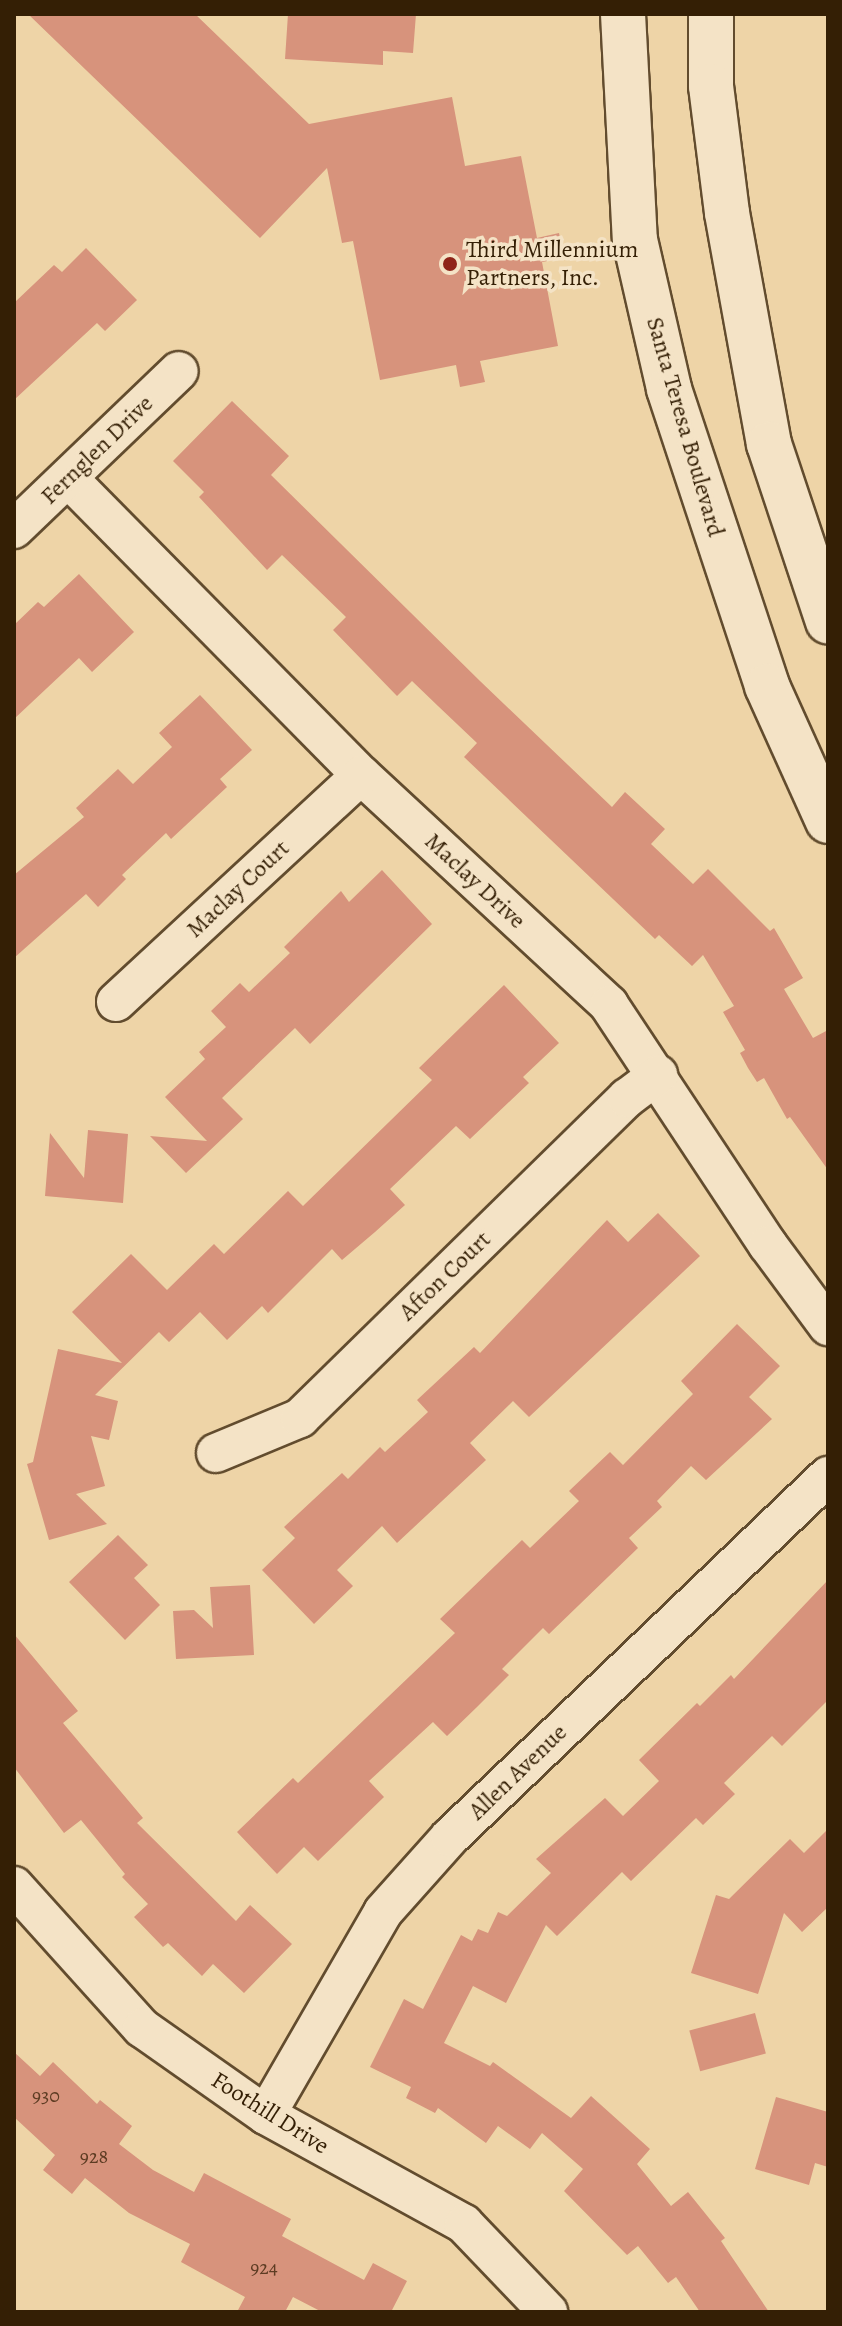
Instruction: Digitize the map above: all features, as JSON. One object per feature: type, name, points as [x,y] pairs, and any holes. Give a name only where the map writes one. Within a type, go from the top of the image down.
[{"type":"main road","name":"Santa Teresa Boulevard","points":[[611,14],[623,35],[635,240],[669,389],[767,686],[828,821]]},
{"type":"main road","points":[[711,14],[711,86],[727,213],[769,444],[828,621]]},
{"type":"street","name":"Fernglen Drive","points":[[14,529],[179,371]]},
{"type":"street","name":"Maclay Drive","points":[[69,479],[361,775],[609,1005],[768,1245],[828,1326]]},
{"type":"street","name":"Maclay Court","points":[[116,1002],[361,775]]},
{"type":"street","name":"Afton Court","points":[[216,1453],[300,1418],[627,1098],[658,1075]]},
{"type":"street","name":"Allen Avenue","points":[[266,2115],[383,1912],[450,1837],[828,1476]]},
{"type":"street","name":"Foothill Drive","points":[[14,1886],[142,2028],[266,2115],[464,2224],[548,2312]]},
{"type":"building","points":[[28,14],[195,14],[309,124],[452,97],[465,166],[521,156],[537,238],[559,233],[564,258],[542,262],[558,346],[480,361],[485,382],[460,387],[456,365],[380,380],[353,241],[342,243],[327,168],[260,238]]},
{"type":"building","points":[[288,14],[416,14],[413,53],[383,51],[383,65],[285,59]]},
{"type":"building","points":[[86,248],[137,300],[105,331],[97,323],[14,400],[14,303],[54,265],[62,272]]},
{"type":"building","points":[[232,401],[289,456],[271,475],[480,681],[612,807],[625,792],[665,829],[651,844],[693,884],[708,869],[770,931],[774,928],[803,978],[784,989],[813,1038],[828,1030],[828,1170],[790,1117],[787,1119],[764,1078],[757,1082],[748,1068],[740,1053],[745,1050],[723,1012],[734,1006],[703,955],[692,966],[659,935],[655,939],[464,757],[477,743],[412,681],[397,696],[333,630],[346,617],[282,555],[267,570],[199,497],[204,492],[173,461]]},
{"type":"building","points":[[79,574],[134,632],[92,672],[79,658],[14,719],[14,625],[38,602],[44,607]]},
{"type":"building","points":[[200,695],[252,750],[220,779],[227,787],[171,839],[166,833],[122,875],[126,879],[98,907],[86,894],[14,958],[14,875],[84,817],[76,808],[118,769],[133,784],[172,747],[159,733]]},
{"type":"building","points":[[382,870],[432,924],[310,1044],[295,1028],[222,1098],[243,1119],[186,1173],[150,1136],[207,1141],[165,1097],[205,1059],[199,1052],[226,1027],[211,1011],[240,983],[249,992],[290,953],[284,947],[341,891],[349,902]]},
{"type":"building","points":[[504,985],[559,1043],[523,1077],[529,1083],[470,1139],[456,1126],[390,1189],[405,1205],[342,1260],[332,1249],[268,1313],[262,1306],[227,1340],[200,1312],[169,1342],[159,1332],[95,1395],[118,1401],[109,1440],[91,1436],[105,1486],[76,1494],[107,1524],[49,1540],[27,1464],[33,1462],[58,1349],[122,1363],[72,1312],[131,1254],[167,1290],[214,1244],[224,1254],[288,1191],[303,1206],[432,1080],[419,1068]]},
{"type":"building","points":[[88,1130],[128,1134],[123,1203],[45,1196],[50,1133],[84,1178]]},
{"type":"building","points":[[658,1213],[700,1256],[529,1417],[513,1401],[470,1443],[486,1460],[397,1543],[382,1526],[337,1570],[353,1586],[314,1624],[262,1570],[295,1538],[284,1527],[342,1473],[348,1479],[380,1447],[385,1452],[428,1412],[417,1400],[474,1347],[480,1353],[607,1220],[628,1242]]},
{"type":"building","points":[[737,1324],[780,1366],[749,1397],[772,1419],[706,1480],[691,1466],[657,1501],[662,1507],[629,1538],[638,1548],[549,1634],[543,1628],[502,1669],[509,1675],[477,1707],[447,1736],[433,1722],[369,1781],[384,1797],[318,1861],[304,1847],[277,1874],[237,1832],[293,1778],[298,1783],[455,1633],[440,1619],[522,1540],[530,1548],[579,1501],[569,1491],[610,1452],[623,1465],[693,1394],[681,1381]]},
{"type":"building","points":[[118,1535],[148,1565],[134,1578],[160,1605],[125,1640],[69,1582]]},
{"type":"building","points":[[828,1580],[828,1700],[782,1746],[772,1736],[724,1783],[735,1794],[703,1825],[696,1818],[631,1881],[622,1872],[557,1936],[546,1925],[506,2003],[473,1986],[444,2043],[490,2066],[493,2062],[571,2118],[591,2096],[650,2149],[637,2164],[671,2206],[688,2192],[725,2238],[721,2241],[769,2312],[700,2312],[676,2277],[668,2283],[638,2246],[627,2255],[564,2191],[583,2169],[542,2133],[530,2149],[498,2126],[486,2143],[438,2108],[435,2113],[406,2098],[411,2087],[370,2067],[404,1999],[423,2009],[461,1935],[472,1941],[478,1929],[488,1933],[498,1912],[507,1916],[551,1873],[536,1859],[605,1798],[623,1816],[659,1781],[639,1760],[697,1703],[700,1706],[731,1675],[734,1679]]},
{"type":"building","points":[[250,1585],[254,1655],[176,1659],[173,1611],[194,1610],[213,1628],[210,1587]]},
{"type":"building","points":[[14,1634],[78,1711],[63,1723],[143,1818],[137,1823],[236,1921],[250,1905],[292,1944],[244,1993],[213,1964],[202,1976],[168,1943],[163,1947],[134,1917],[148,1904],[122,1877],[125,1874],[81,1820],[64,1833],[14,1767]]},
{"type":"building","points":[[828,1829],[828,1907],[802,1932],[784,1913],[758,1994],[691,1973],[716,1895],[729,1899],[790,1839],[804,1853]]},
{"type":"building","points":[[755,2013],[766,2054],[700,2071],[689,2031]]},
{"type":"building","points":[[14,2052],[40,2076],[53,2062],[97,2104],[100,2100],[132,2126],[119,2144],[153,2170],[194,2192],[204,2173],[291,2219],[282,2236],[364,2280],[373,2263],[407,2281],[391,2312],[322,2312],[293,2297],[285,2312],[237,2312],[245,2297],[181,2262],[190,2244],[129,2213],[85,2178],[72,2194],[43,2170],[55,2155],[14,2117]]},
{"type":"building","points":[[776,2097],[828,2112],[828,2167],[815,2163],[809,2185],[755,2169]]},
{"type":"place","name":"Third Millennium Partners, Inc.","points":[[450,264]]}]
